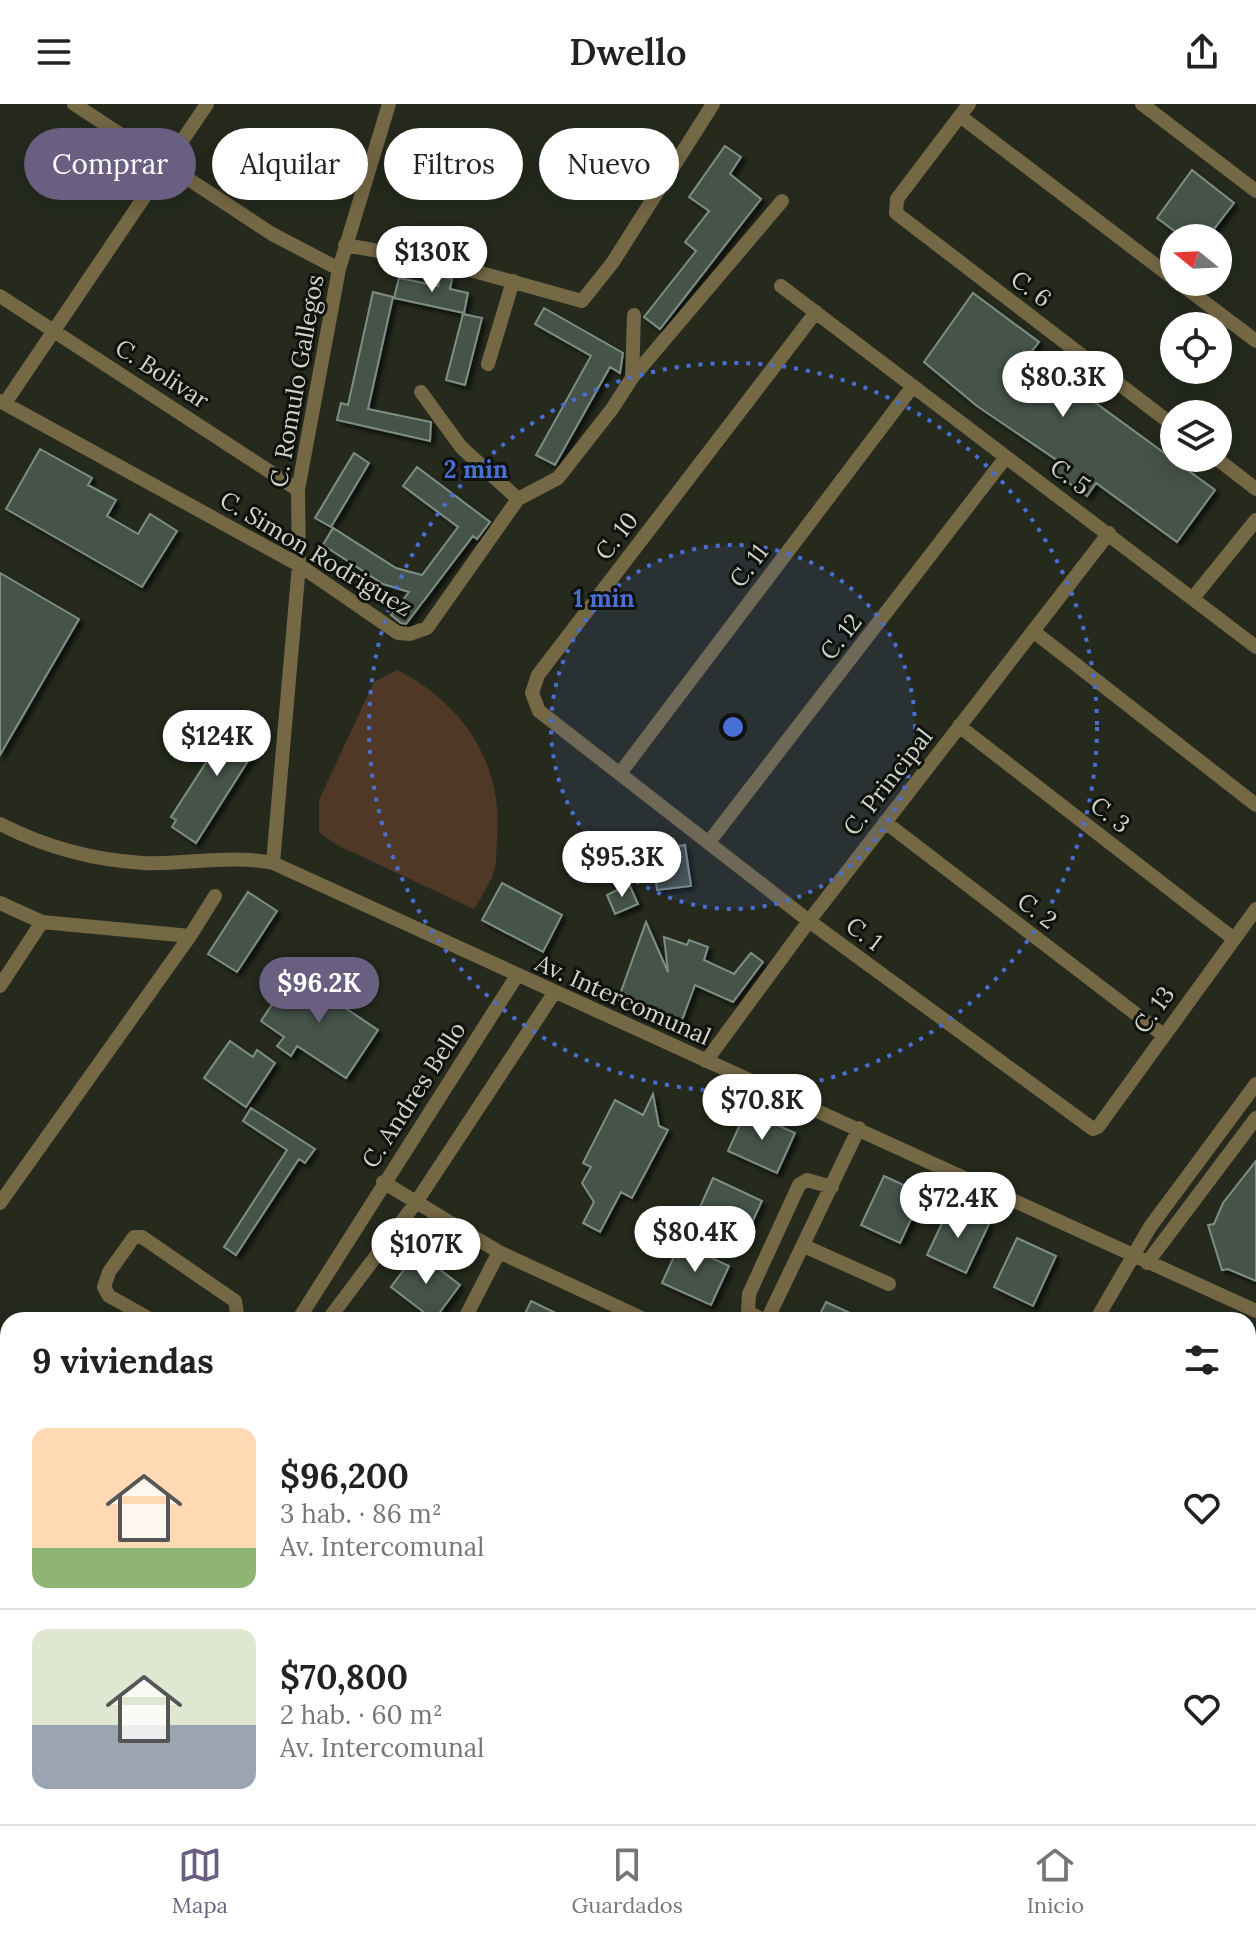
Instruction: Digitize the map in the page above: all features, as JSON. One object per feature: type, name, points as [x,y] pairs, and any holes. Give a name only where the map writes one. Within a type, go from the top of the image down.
[{"type":"street","points":[[74,104],[109,128]]},
{"type":"street","points":[[190,128],[207,104]]},
{"type":"street","name":"C. Romulo Gallegos","points":[[273,863],[299,565],[298,490],[339,269],[389,104]]},
{"type":"street","points":[[345,245],[513,281],[582,301],[587,298],[713,104]]},
{"type":"street","points":[[1142,104],[1256,191]]},
{"type":"street","points":[[965,110],[1160,267]]},
{"type":"street","name":"C. 6","points":[[965,110],[897,199],[895,209],[899,217],[1160,415]]},
{"type":"street","points":[[196,185],[272,234],[339,269]]},
{"type":"street","points":[[2,402],[140,200]]},
{"type":"street","points":[[421,392],[461,447],[518,499],[558,478],[632,378],[782,201]]},
{"type":"street","points":[[488,364],[513,281]]},
{"type":"street","name":"C. 5","points":[[781,286],[1256,647]]},
{"type":"street","name":"C. Bolivar","points":[[0,296],[298,490]]},
{"type":"street","points":[[1197,296],[1256,341]]},
{"type":"street","name":"C. 10","points":[[621,772],[539,711],[532,693],[538,675],[816,312]]},
{"type":"street","points":[[632,378],[634,315]]},
{"type":"street","name":"C. 11","points":[[621,772],[913,386]]},
{"type":"street","name":"C. Simon Rodriguez","points":[[2,402],[299,565],[398,633],[410,634],[427,628],[518,499]]},
{"type":"street","name":"C. 12","points":[[709,842],[1006,457]]},
{"type":"street","points":[[1232,470],[1256,489]]},
{"type":"street","points":[[1193,598],[1256,520]]},
{"type":"street","name":"C. Principal","points":[[706,1061],[809,921],[1109,533]]},
{"type":"street","points":[[1033,631],[1256,805]]},
{"type":"street","name":"C. 3","points":[[959,726],[1234,939]]},
{"type":"street","name":"C. 1","points":[[621,772],[809,921],[1085,1126]]},
{"type":"street","name":"C. 2","points":[[885,822],[1162,1034]]},
{"type":"street","name":"Av. Intercomunal","points":[[0,824],[29,839],[77,855],[143,863],[251,858],[273,863],[337,890],[516,977],[859,1128],[1256,1311]]},
{"type":"street","points":[[0,1203],[190,936],[215,896]]},
{"type":"street","points":[[0,903],[42,922],[190,936]]},
{"type":"street","name":"C. 13","points":[[1085,1126],[1098,1127],[1162,1034],[1256,909]]},
{"type":"street","points":[[0,986],[42,922]]},
{"type":"street","name":"C. Andres Bello","points":[[303,1312],[516,977]]},
{"type":"street","points":[[334,1312],[415,1204],[554,993]]},
{"type":"street","points":[[1100,1312],[1131,1256],[1256,1084]]},
{"type":"street","points":[[1147,1263],[1256,1118]]},
{"type":"street","points":[[769,1312],[859,1128]]},
{"type":"street","points":[[748,1312],[749,1294],[799,1185],[807,1180],[832,1187]]},
{"type":"street","points":[[383,1182],[499,1252],[629,1312]]},
{"type":"street","points":[[138,1312],[109,1296],[104,1287],[109,1272],[134,1237],[142,1237],[235,1301],[237,1312]]},
{"type":"street","points":[[804,1246],[889,1284]]},
{"type":"street","points":[[468,1312],[499,1252]]},
{"type":"shaded area","points":[[397,670],[421,684],[459,718],[486,762],[494,786],[497,812],[495,869],[474,909],[337,845],[319,832],[319,800],[374,682]]},
{"type":"building","points":[[725,146],[741,157],[730,174],[761,199],[660,329],[644,317],[696,251],[685,242],[709,211],[689,197]]},
{"type":"building","points":[[1192,170],[1234,203],[1218,224],[1165,224],[1157,218]]},
{"type":"building","points":[[440,276],[452,279],[450,289],[468,293],[464,313],[394,298],[399,278],[438,286]]},
{"type":"building","points":[[373,292],[393,297],[368,409],[431,422],[430,441],[337,420],[341,403],[348,405]]},
{"type":"building","points":[[973,293],[1039,342],[1032,351],[1044,359],[1041,363],[1160,450],[1160,472],[1190,472],[1215,490],[1177,542],[1096,483],[1087,496],[1054,472],[1061,463],[977,406],[924,362]]},
{"type":"building","points":[[544,308],[623,353],[620,373],[610,367],[555,465],[536,455],[591,356],[535,324]]},
{"type":"building","points":[[463,314],[482,318],[465,385],[446,380]]},
{"type":"building","points":[[40,449],[92,478],[88,485],[116,500],[107,516],[138,534],[150,514],[177,531],[142,587],[6,509]]},
{"type":"building","points":[[354,453],[369,463],[331,527],[315,518]]},
{"type":"building","points":[[417,467],[490,522],[477,539],[473,536],[406,624],[391,615],[409,592],[383,584],[323,545],[333,528],[396,568],[422,575],[458,527],[403,486]]},
{"type":"building","points":[[0,573],[79,619],[0,755]]},
{"type":"building","points":[[241,715],[267,731],[196,843],[172,827],[176,820],[171,817],[232,722],[235,724]]},
{"type":"building","points":[[685,845],[691,886],[657,890],[652,850]]},
{"type":"building","points":[[502,883],[562,915],[543,952],[482,920]]},
{"type":"building","points":[[629,884],[638,904],[615,914],[607,895]]},
{"type":"building","points":[[248,892],[277,911],[237,972],[208,954]]},
{"type":"building","points":[[646,922],[668,972],[664,937],[687,945],[689,940],[708,947],[704,960],[734,974],[751,953],[763,962],[733,1002],[695,985],[681,1023],[618,1000]]},
{"type":"building","points":[[293,973],[316,989],[322,980],[335,988],[329,997],[378,1030],[346,1078],[297,1046],[291,1056],[277,1046],[284,1037],[261,1021]]},
{"type":"building","points":[[230,1041],[253,1057],[257,1050],[275,1063],[246,1107],[204,1078]]},
{"type":"building","points":[[653,1094],[659,1126],[668,1130],[632,1198],[621,1192],[600,1232],[583,1223],[594,1202],[582,1183],[591,1167],[583,1163],[615,1100],[643,1115]]},
{"type":"building","points":[[251,1108],[315,1149],[305,1163],[299,1159],[236,1255],[224,1247],[287,1150],[243,1121]]},
{"type":"building","points":[[746,1111],[795,1133],[777,1173],[728,1151]]},
{"type":"building","points":[[1256,1161],[1256,1281],[1228,1269],[1222,1270],[1208,1225],[1214,1224],[1223,1203]]},
{"type":"building","points":[[884,1176],[923,1194],[900,1243],[861,1225]]},
{"type":"building","points":[[713,1178],[762,1201],[744,1240],[695,1218]]},
{"type":"building","points":[[950,1206],[989,1224],[966,1273],[927,1255]]},
{"type":"building","points":[[1017,1238],[1056,1256],[1033,1306],[994,1287]]},
{"type":"building","points":[[680,1243],[729,1266],[711,1305],[662,1283]]},
{"type":"building","points":[[417,1252],[460,1285],[440,1312],[424,1312],[391,1287]]},
{"type":"building","points":[[531,1301],[554,1312],[526,1312]]},
{"type":"building","points":[[826,1302],[848,1312],[821,1312]]}]
